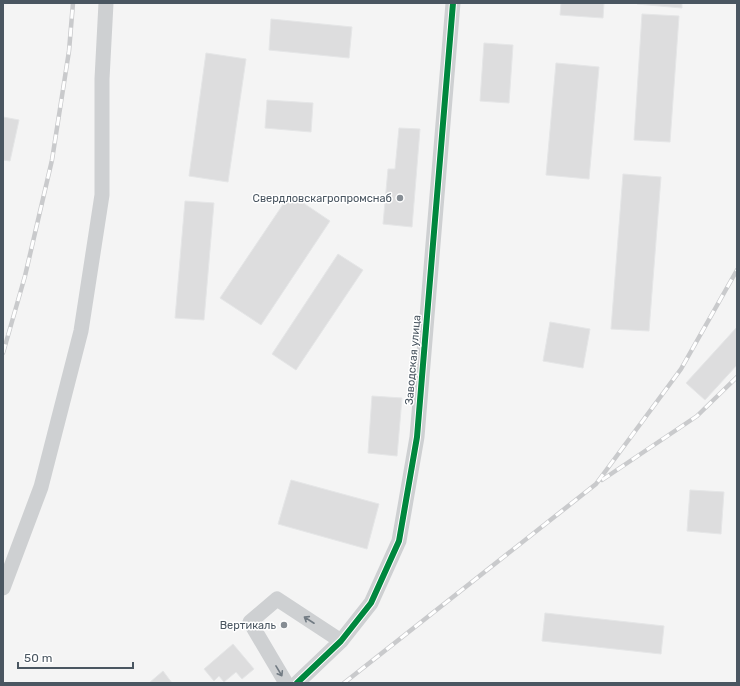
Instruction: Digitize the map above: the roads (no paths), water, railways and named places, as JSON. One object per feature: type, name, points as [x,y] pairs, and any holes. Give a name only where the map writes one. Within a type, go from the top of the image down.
[{"type":"street","points":[[3,588],[41,487],[81,331],[102,195],[102,79],[106,3]]},
{"type":"street","name":"Заводская улица","points":[[298,683],[342,642],[371,603],[399,541],[417,437],[453,3]]},
{"type":"street","points":[[286,683],[250,622],[278,599],[342,642]]},
{"type":"railway","points":[[3,353],[25,276],[52,160],[69,51],[73,3]]},
{"type":"railway","points":[[344,683],[596,484],[681,369],[737,270]]},
{"type":"railway","points":[[602,480],[697,416],[737,377]]},
{"type":"place","name":"Свердловскагропромснаб","points":[[400,198]]},
{"type":"place","name":"Вертикаль","points":[[284,625]]}]
